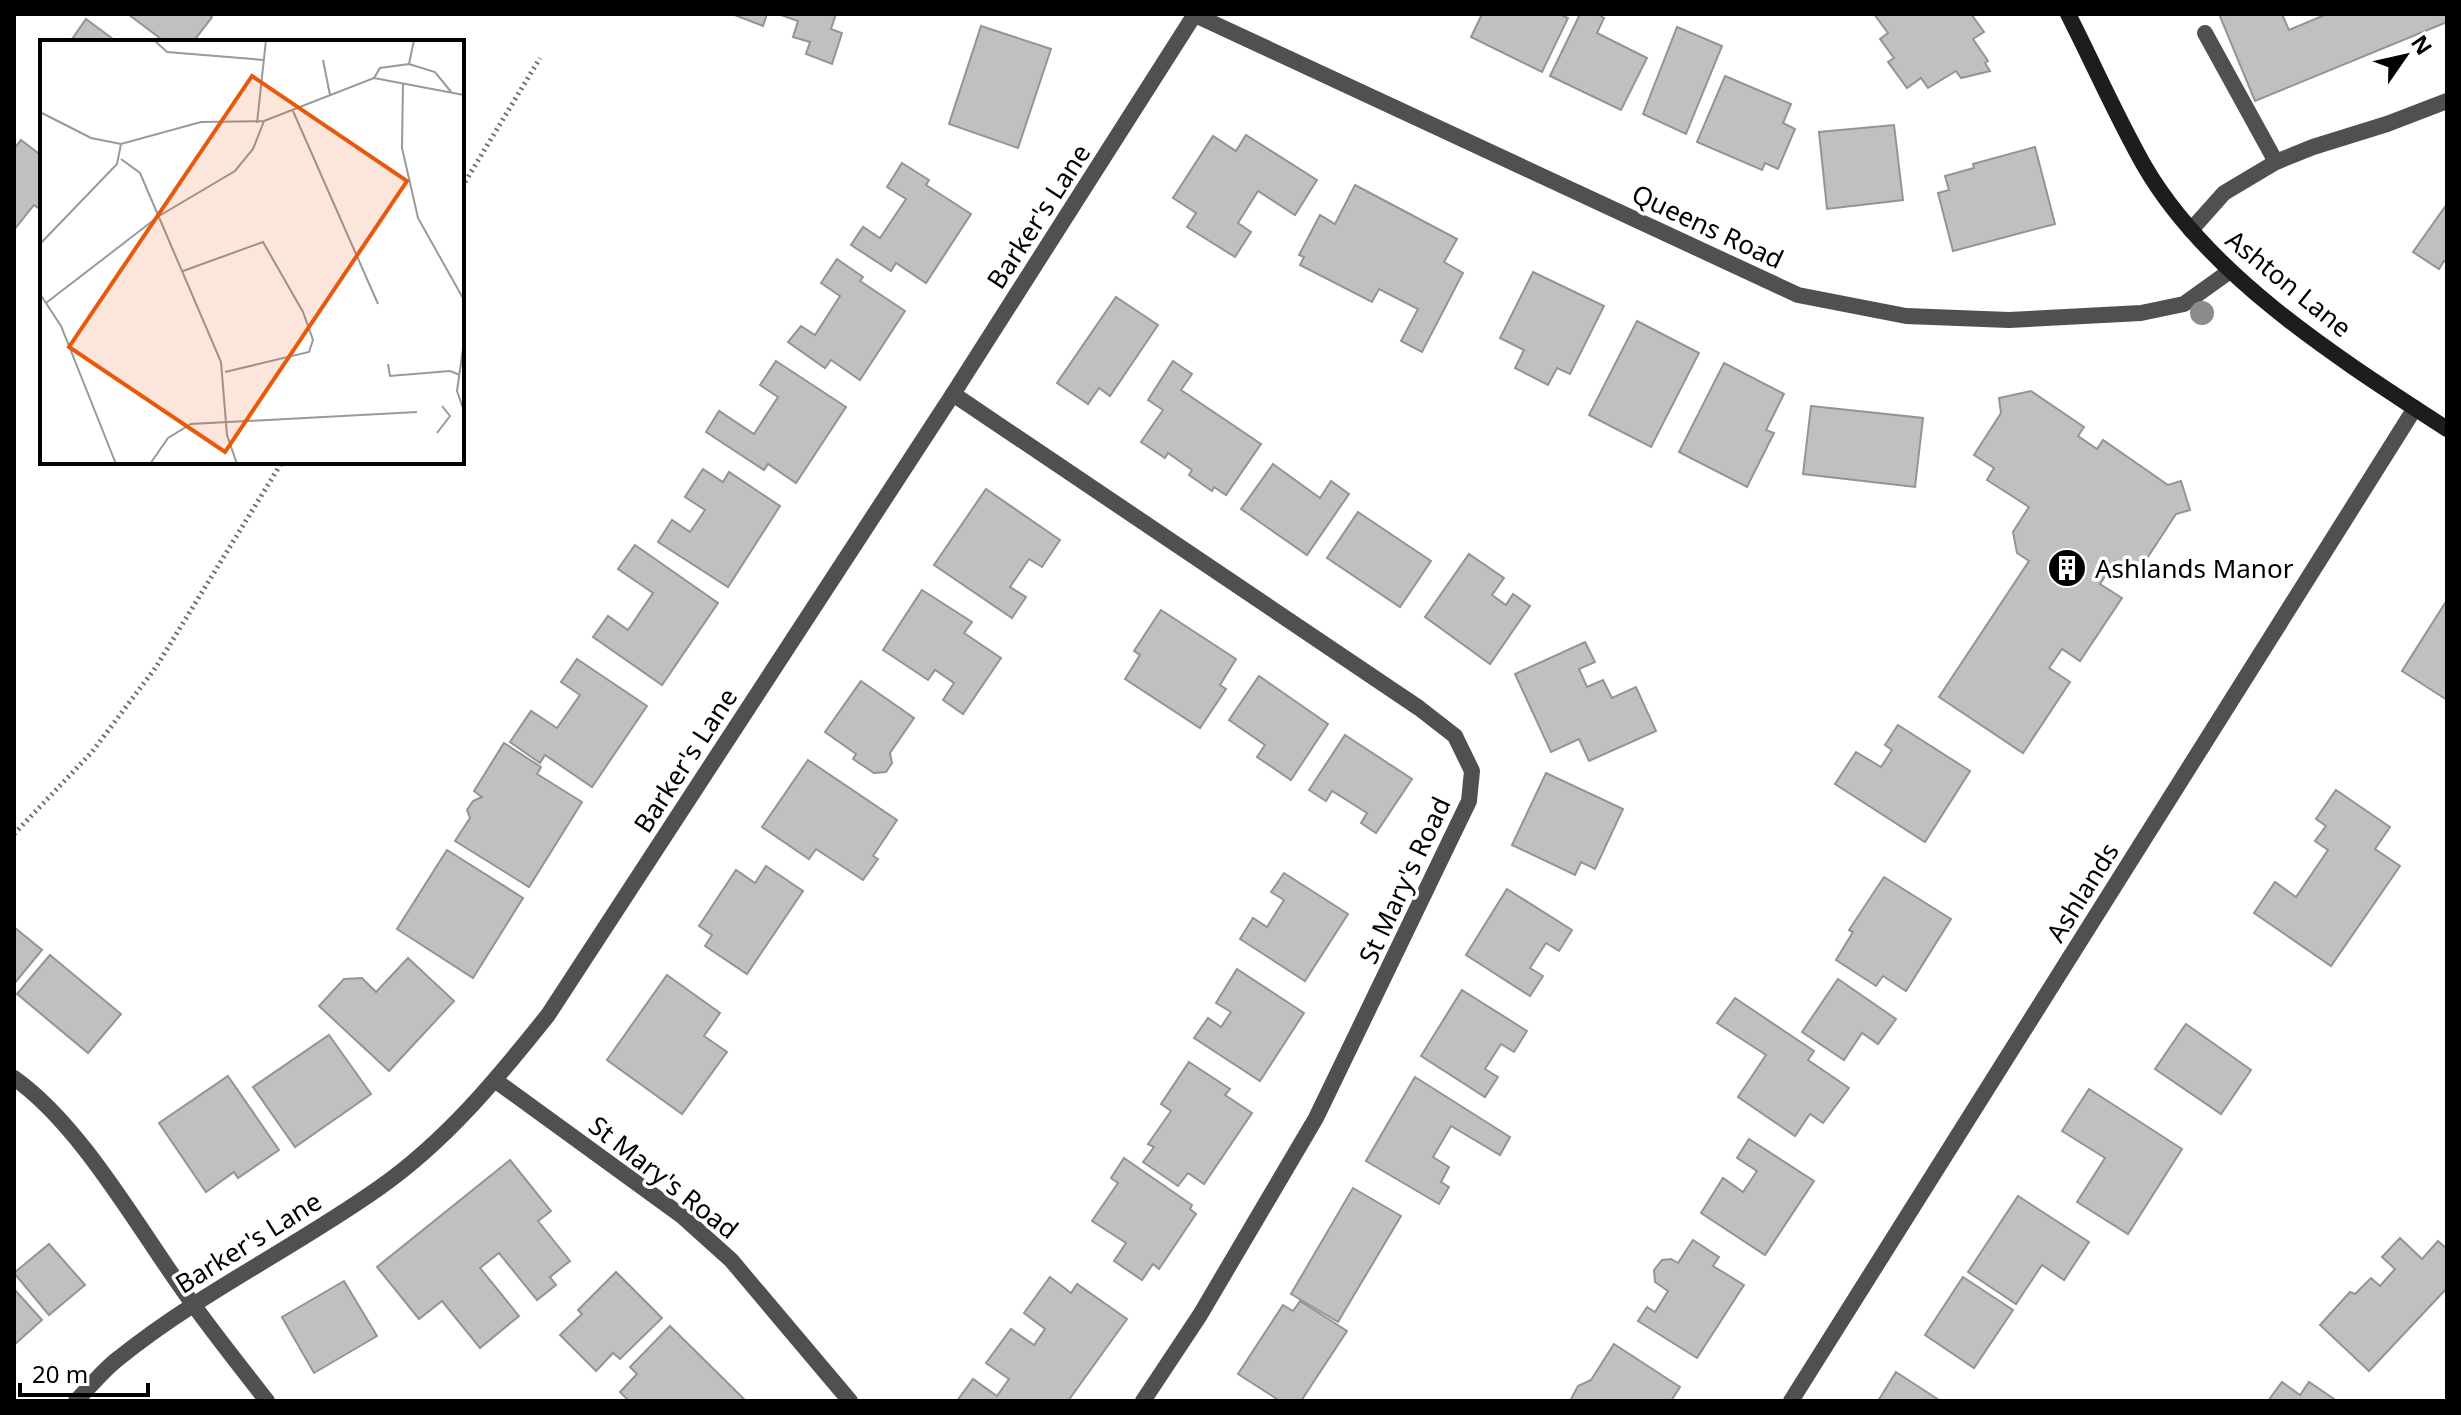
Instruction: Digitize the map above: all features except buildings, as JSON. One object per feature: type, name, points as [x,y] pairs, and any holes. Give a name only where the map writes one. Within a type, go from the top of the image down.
[{"type":"main road","name":"Ashton Lane","points":[[2068,14],[2146,168],[2191,230],[2230,271],[2322,344],[2447,429]]},
{"type":"street","name":"Queens Road","points":[[1194,14],[1798,295],[1906,316],[2009,320],[2141,313],[2184,304],[2230,271]]},
{"type":"street","name":"Barker's Lane","points":[[76,1401],[116,1360],[193,1304],[380,1187],[449,1132],[496,1081],[548,1015],[953,394],[1194,14]]},
{"type":"street","points":[[2205,33],[2276,162]]},
{"type":"street","points":[[2191,230],[2224,193],[2276,162],[2447,101]]},
{"type":"street","name":"St Mary's Road","points":[[953,394],[1419,708],[1455,736],[1472,771],[1469,801],[1316,1118],[1200,1315],[1143,1401]]},
{"type":"street","name":"Ashlands","points":[[1791,1401],[2415,408]]},
{"type":"street","points":[[14,1078],[30,1089],[87,1153],[193,1304],[267,1401]]},
{"type":"street","name":"St Mary's Road","points":[[496,1081],[682,1216],[731,1260],[850,1401]]},
{"type":"path","points":[[464,184],[540,58]]},
{"type":"path","points":[[14,834],[92,752],[156,667],[281,464]]},
{"type":"place","name":"Ashlands Manor","points":[[2067,568]]}]
